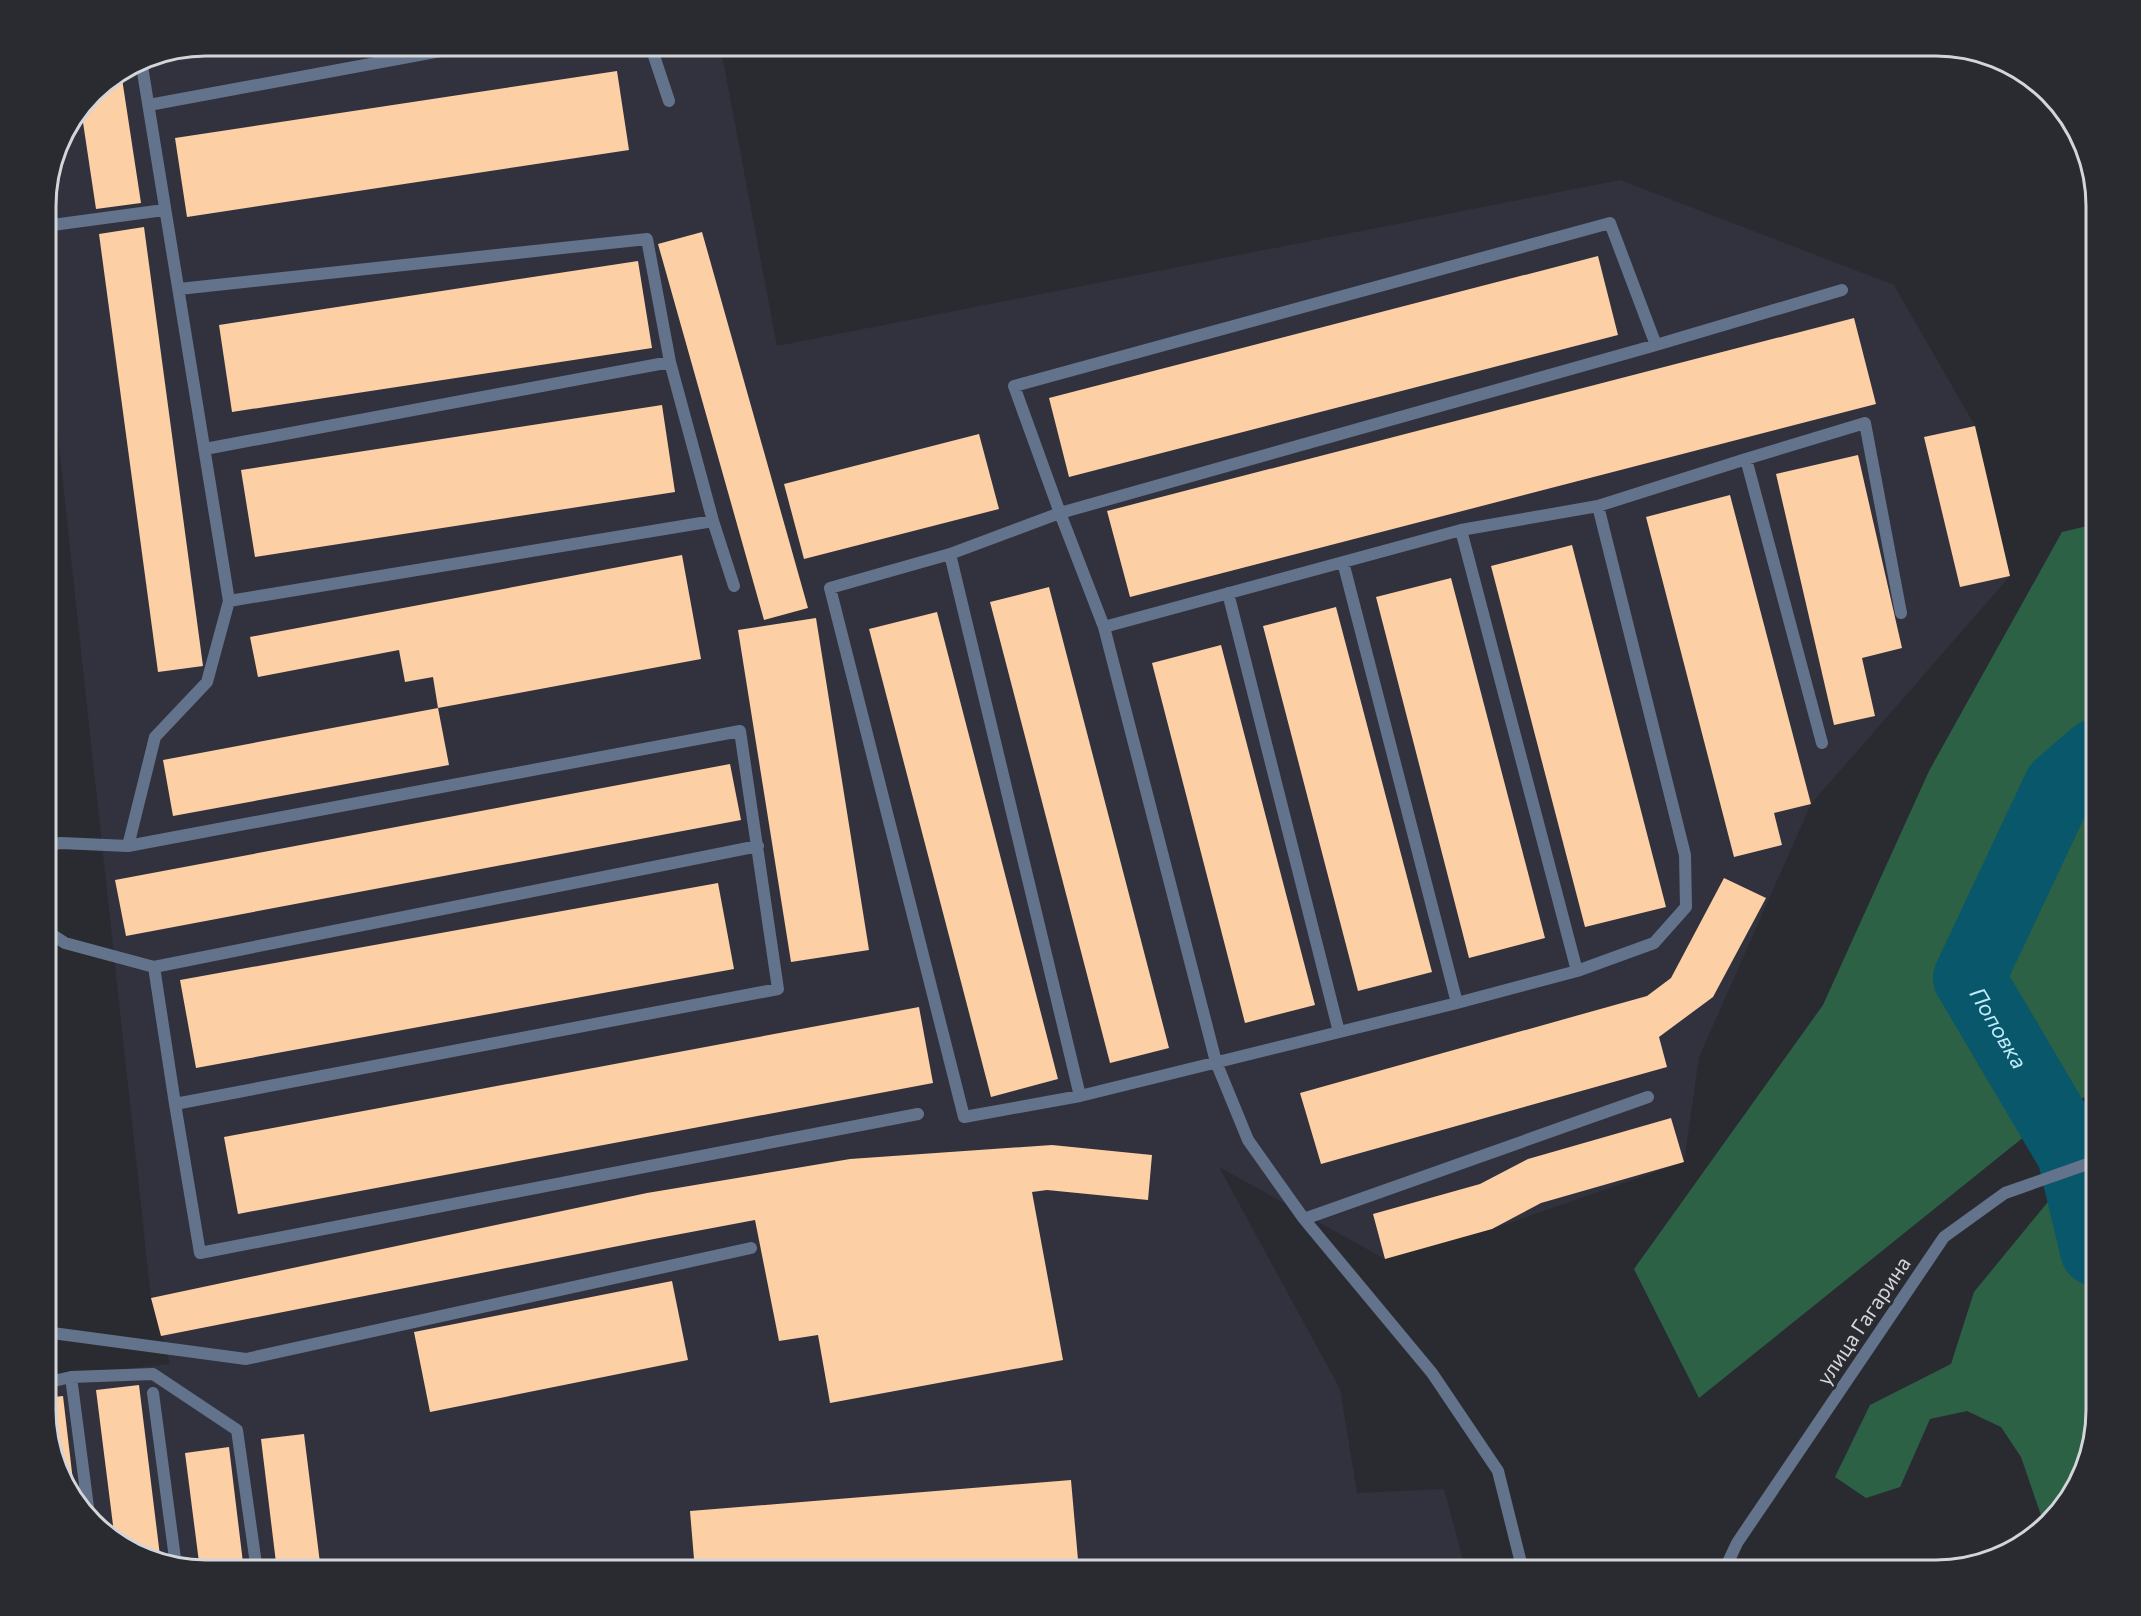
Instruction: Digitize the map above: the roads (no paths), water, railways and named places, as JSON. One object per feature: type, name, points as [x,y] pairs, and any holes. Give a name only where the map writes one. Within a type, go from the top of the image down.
[{"type":"street","points":[[149,105],[414,56]]},
{"type":"street","points":[[654,56],[669,101]]},
{"type":"street","points":[[128,846],[155,737],[207,682],[229,601],[143,69]]},
{"type":"street","points":[[56,224],[164,210]]},
{"type":"street","points":[[1520,1560],[1498,1471],[1432,1372],[1304,1219],[1248,1140],[1216,1062],[1104,627],[1059,513],[1014,386],[1610,223],[1656,345]]},
{"type":"street","points":[[179,289],[646,239],[670,362],[713,520],[734,586]]},
{"type":"street","points":[[1598,506],[1685,855],[1686,907],[1654,943],[1577,971],[1457,1004],[1080,1096],[964,1117],[830,588],[950,554],[1059,513],[1656,345],[1842,290]]},
{"type":"street","points":[[205,449],[670,362]]},
{"type":"street","points":[[1104,627],[1461,530],[1598,506],[1865,423],[1901,613]]},
{"type":"street","points":[[1746,459],[1822,743]]},
{"type":"street","points":[[229,601],[713,520]]},
{"type":"street","points":[[1461,530],[1577,971]]},
{"type":"street","points":[[950,554],[1080,1096]]},
{"type":"street","points":[[1344,562],[1457,1004]]},
{"type":"street","points":[[1228,593],[1340,1032]]},
{"type":"street","points":[[56,844],[128,846],[740,731],[778,989],[175,1104]]},
{"type":"street","points":[[56,937],[65,943],[154,967],[758,846]]},
{"type":"street","points":[[154,967],[200,1253],[918,1114]]},
{"type":"street","points":[[1304,1219],[1648,1097]]},
{"type":"street","name":"улица Гагарина","points":[[1729,1560],[1737,1543],[1944,1237],[2005,1193],[2086,1165]]},
{"type":"street","points":[[56,1333],[246,1359],[751,1248]]},
{"type":"street","points":[[56,1380],[71,1377],[153,1374],[237,1430],[255,1560]]},
{"type":"street","points":[[71,1377],[87,1502]]},
{"type":"street","points":[[153,1393],[175,1557]]},
{"type":"waterway","name":"Поповка","points":[[2086,764],[2059,787],[1969,978],[2073,1154],[2086,1208]]}]
